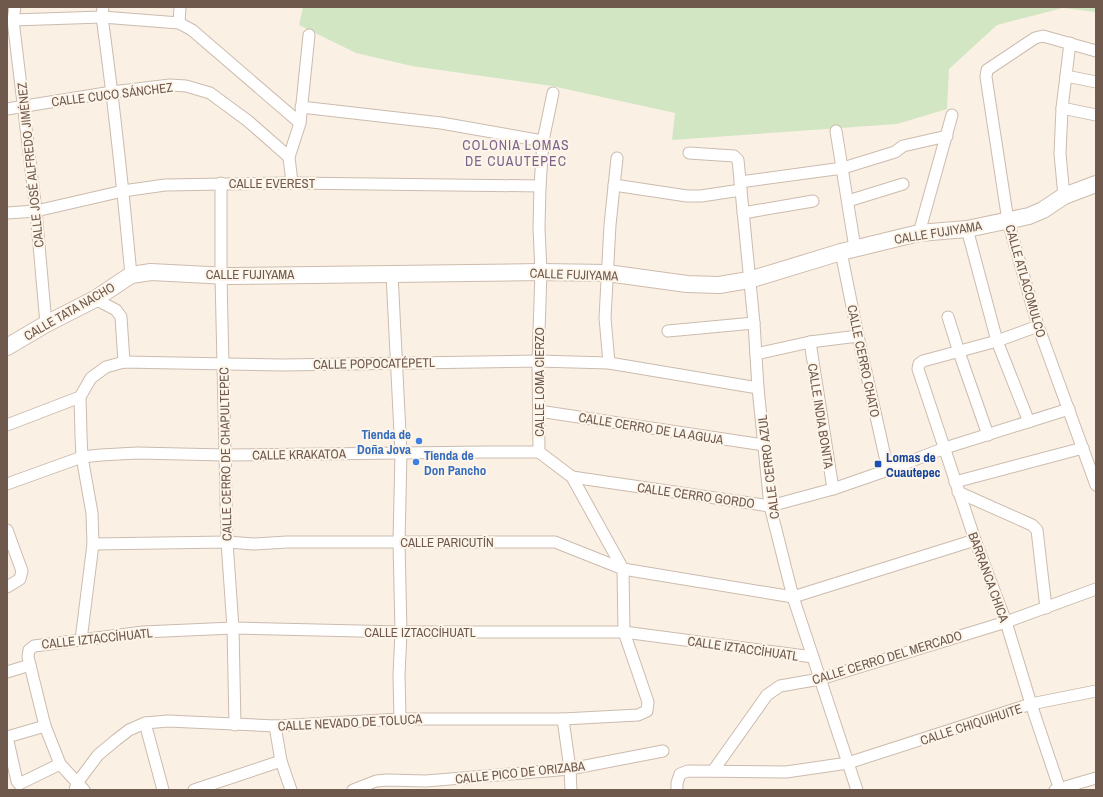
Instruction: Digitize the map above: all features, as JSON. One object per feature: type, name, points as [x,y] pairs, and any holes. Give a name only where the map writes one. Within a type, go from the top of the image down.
[{"type":"street","name":"CALLE JOSÉ ALFREDO JIMÉNEZ","points":[[15,7],[13,20],[36,211],[46,324]]},
{"type":"street","points":[[179,23],[180,7]]},
{"type":"street","points":[[102,12],[123,191],[131,275]]},
{"type":"street","points":[[13,20],[102,12],[179,23],[192,30],[300,123]]},
{"type":"street","points":[[292,183],[289,157],[300,123],[309,35]]},
{"type":"street","name":"CALLE ATLACOMULCO","points":[[1070,43],[1043,36],[1035,38],[987,70],[986,77],[1008,220],[1038,326],[1096,485]]},
{"type":"street","points":[[1096,51],[1070,43],[1062,108],[1060,154],[1071,194],[1096,192]]},
{"type":"street","points":[[1066,76],[1096,82]]},
{"type":"street","name":"CALLE CUCO SÁNCHEZ","points":[[7,109],[112,92],[170,85],[186,86],[210,93],[248,121],[289,157]]},
{"type":"street","name":"CALLE LOMA CIERZO","points":[[553,93],[543,142],[540,186],[539,228],[541,272],[538,361],[539,452],[572,477],[623,569],[624,632],[648,702],[647,711]]},
{"type":"street","points":[[301,107],[441,123],[543,142]]},
{"type":"street","points":[[1062,108],[1096,115]]},
{"type":"street","points":[[919,233],[952,115]]},
{"type":"street","name":"CALLE CERRO CHATO","points":[[836,131],[848,201],[848,250],[858,336],[888,470]]},
{"type":"street","points":[[614,185],[687,196],[701,196],[741,186],[842,168],[895,152],[903,146],[947,136]]},
{"type":"street","name":"CALLE CERRO AZUL","points":[[689,153],[736,157],[741,186],[754,323],[758,388],[770,506],[793,597],[857,790]]},
{"type":"street","points":[[609,363],[606,318],[616,158]]},
{"type":"street","name":"CALLE CERRO DE CHAPULTEPEC","points":[[222,183],[221,276],[227,542],[232,628],[235,725]]},
{"type":"street","name":"CALLE EVEREST","points":[[7,213],[36,211],[123,191],[165,185],[292,183],[540,186]]},
{"type":"street","points":[[848,201],[903,184]]},
{"type":"street","name":"CALLE FUJIYAMA","points":[[131,275],[151,272],[221,276],[541,272],[608,273],[687,284],[719,285],[749,280],[848,250],[919,233],[967,229],[1029,216],[1071,194],[1096,184]]},
{"type":"street","points":[[743,213],[813,201]]},
{"type":"street","points":[[967,229],[997,341],[1028,422]]},
{"type":"street","points":[[392,274],[401,452],[399,542],[401,632],[399,675],[400,719]]},
{"type":"street","name":"CALLE TATA NACHO","points":[[7,347],[46,324],[95,299],[131,275]]},
{"type":"street","points":[[95,299],[116,310],[121,317],[124,362]]},
{"type":"street","points":[[948,317],[988,435]]},
{"type":"street","points":[[668,331],[754,323]]},
{"type":"street","points":[[959,352],[997,341],[1038,326]]},
{"type":"street","points":[[756,354],[810,342],[858,336]]},
{"type":"street","name":"CALLE INDIA BONITA","points":[[810,342],[833,489]]},
{"type":"street","name":"BARRANCA CHICA","points":[[959,352],[923,361],[919,364],[918,369],[975,540],[1006,622],[1058,790]]},
{"type":"street","name":"CALLE POPOCATÉPETL","points":[[80,397],[91,378],[106,367],[124,362],[223,365],[538,361],[609,363],[758,388]]},
{"type":"street","points":[[7,425],[80,397],[82,457],[92,513],[93,544],[81,640]]},
{"type":"street","name":"CALLE CERRO GORDO","points":[[572,477],[770,506],[833,489],[945,448],[1069,409]]},
{"type":"street","name":"CALLE CERRO DE LA AGUJA","points":[[539,411],[764,445]]},
{"type":"street","points":[[957,487],[1083,448]]},
{"type":"street","name":"CALLE KRAKATOA","points":[[7,484],[82,457],[137,453],[225,455],[401,452],[539,452]]},
{"type":"street","points":[[957,487],[1032,525],[1037,530],[1046,608]]},
{"type":"street","points":[[7,530],[22,571],[20,579],[7,587]]},
{"type":"street","points":[[793,597],[975,540]]},
{"type":"street","name":"CALLE PARICUTÍN","points":[[93,544],[227,542],[254,544],[287,542],[555,542],[623,569],[793,597]]},
{"type":"street","name":"CALLE CERRO DEL MERCADO","points":[[713,771],[767,695],[780,686],[820,679],[1006,622],[1096,589]]},
{"type":"street","name":"CALLE IZTACCÍHUATL","points":[[30,665],[28,650],[34,646],[143,632],[232,628],[401,632],[624,632],[813,658]]},
{"type":"street","points":[[7,672],[30,665],[45,726],[60,764],[78,788]]},
{"type":"street","name":"CALLE CHIQUIHUITE","points":[[848,763],[1031,704],[1096,691]]},
{"type":"street","name":"CALLE NEVADO DE TOLUCA","points":[[78,788],[98,755],[129,730],[145,723],[168,720],[235,725],[275,726],[400,719],[563,719],[638,715],[647,711]]},
{"type":"street","points":[[563,719],[570,769],[571,790]]},
{"type":"street","points":[[145,723],[162,790]]},
{"type":"street","points":[[45,726],[7,737],[17,781],[19,784],[60,764]]},
{"type":"street","points":[[275,726],[281,761],[291,790]]},
{"type":"street","name":"CALLE PICO DE ORIZABA","points":[[353,790],[376,781],[427,785],[570,769],[663,751]]},
{"type":"street","points":[[194,790],[281,761]]},
{"type":"street","points":[[678,790],[677,783],[680,774],[688,771],[786,772],[848,763]]},
{"type":"street","points":[[1058,790],[1096,778]]},
{"type":"green space","points":[[303,7],[1096,7],[1096,12],[1063,8],[997,25],[949,69],[947,109],[897,124],[672,140],[675,113],[552,86],[412,66],[356,53],[299,25]]},
{"type":"place","name":"Tienda de Doña Jova","points":[[419,441]]},
{"type":"place","name":"Tienda de Don Pancho","points":[[416,462]]},
{"type":"place","name":"Lomas de Cuautepec","points":[[878,464]]},
{"type":"district","name":"COLONIA LOMAS DE CUAUTEPEC","points":[[516,154]]}]
